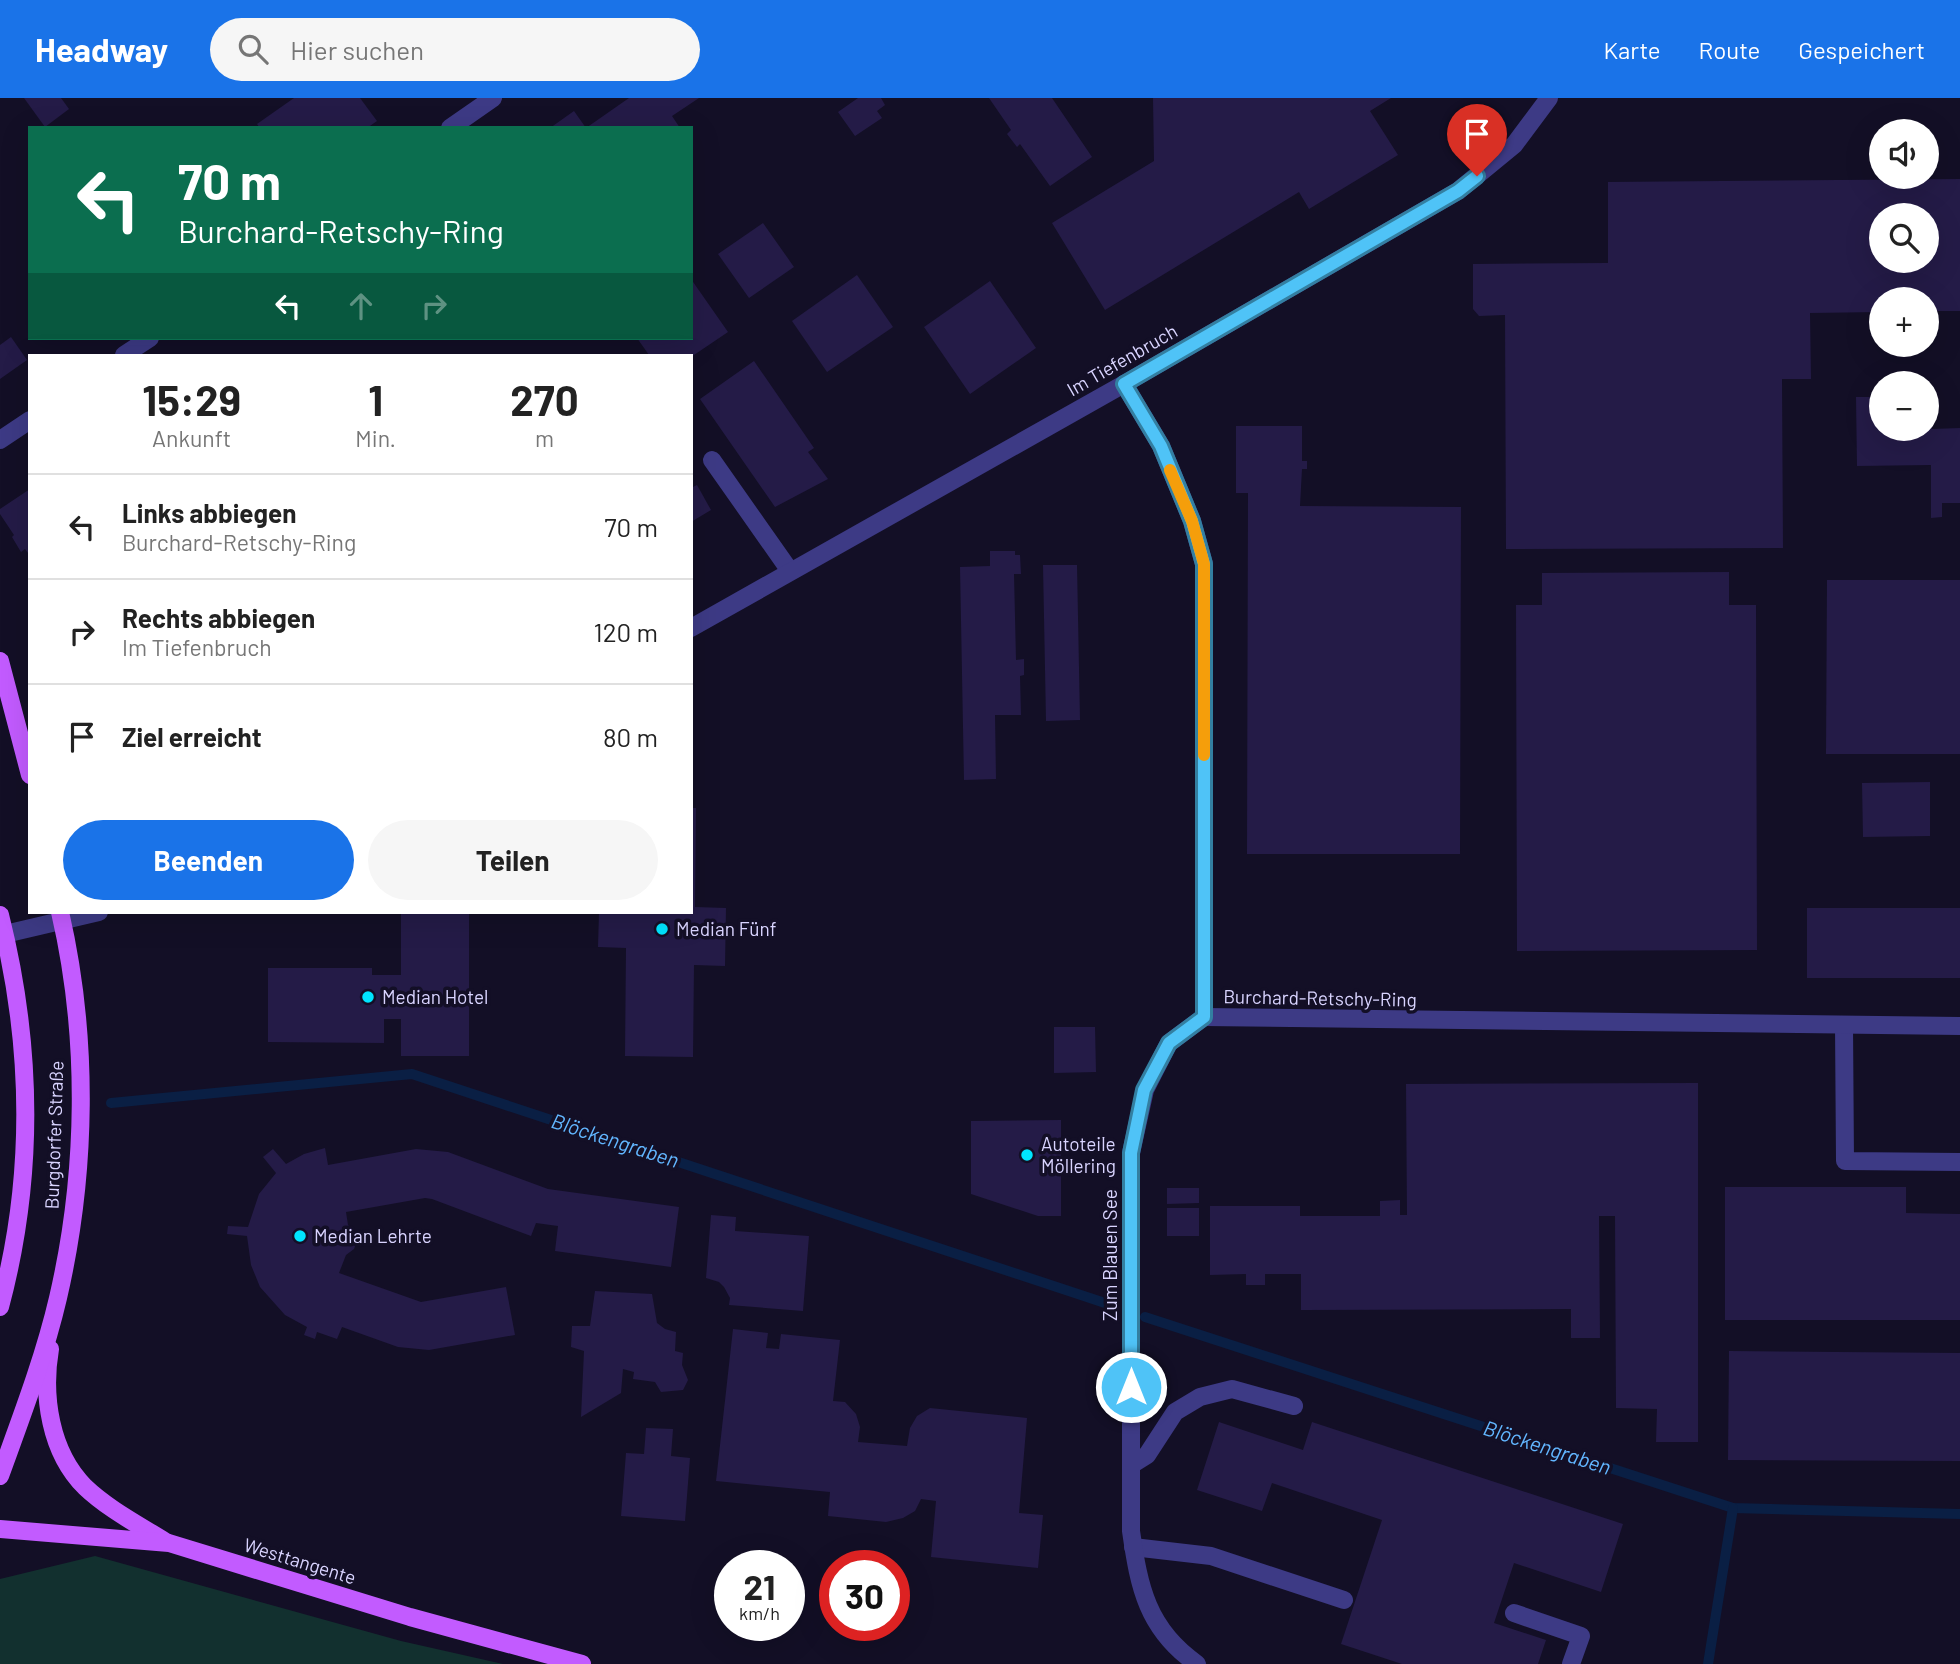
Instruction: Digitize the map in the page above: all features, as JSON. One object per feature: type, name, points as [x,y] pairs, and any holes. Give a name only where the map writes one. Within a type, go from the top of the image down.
[{"type":"main road","points":[[0,662],[28,767]]},
{"type":"main road","name":"Burgdorfer Straße","points":[[0,915],[20,1012],[27,1092],[20,1204],[0,1307]]},
{"type":"main road","name":"Burgdorfer Straße","points":[[0,1476],[58,1299],[75,1207],[81,1087],[75,1005],[61,916]]},
{"type":"main road","points":[[58,1299],[49,1354],[48,1398],[54,1434],[65,1458],[84,1486],[169,1544]]},
{"type":"main road","name":"Westtangente","points":[[0,1529],[169,1544],[398,1613],[582,1664]]},
{"type":"street","points":[[453,126],[492,98]]},
{"type":"street","name":"Im Tiefenbruch","points":[[693,627],[1124,384],[1458,191],[1514,145],[1549,98]]},
{"type":"street","points":[[126,354],[147,340]]},
{"type":"street","name":"Burchard-Retschy-Ring","points":[[1124,384],[1161,446],[1192,521],[1204,564],[1204,1017],[1960,1026]]},
{"type":"street","points":[[0,440],[28,421]]},
{"type":"street","points":[[712,460],[790,571]]},
{"type":"street","points":[[2,935],[61,916],[80,914]]},
{"type":"street","name":"Zum Blauen See","points":[[1197,1664],[1178,1651],[1156,1623],[1139,1582],[1133,1547],[1131,1153],[1144,1090],[1169,1043],[1204,1017]]},
{"type":"street","points":[[1844,1025],[1845,1161],[1960,1162]]},
{"type":"street","points":[[1131,1465],[1147,1455],[1175,1412],[1200,1397],[1232,1389],[1294,1406]]},
{"type":"street","points":[[1133,1547],[1212,1556],[1344,1600]]},
{"type":"street","points":[[1514,1613],[1581,1636],[1571,1664]]},
{"type":"green space","points":[[95,1556],[401,1641],[503,1664],[0,1664],[0,1579]]},
{"type":"building","points":[[24,98],[61,98],[69,109],[44,126]]},
{"type":"building","points":[[294,98],[360,98],[377,121],[370,126],[257,124]]},
{"type":"building","points":[[629,98],[699,98],[672,116],[679,126],[589,126]]},
{"type":"building","points":[[858,98],[881,98],[885,105],[877,111],[882,118],[855,136],[838,112]]},
{"type":"building","points":[[989,98],[1052,98],[1092,157],[1050,186],[1020,144],[1017,147],[1007,134],[1011,130]]},
{"type":"building","points":[[1153,98],[1391,98],[1370,111],[1398,155],[1309,209],[1299,192],[1105,310],[1052,223],[1154,161]]},
{"type":"building","points":[[574,111],[585,126],[553,126]]},
{"type":"building","points":[[1939,179],[1960,179],[1960,311],[1939,311],[1939,287],[1869,287],[1869,312],[1810,313],[1811,379],[1782,379],[1783,548],[1506,549],[1505,315],[1479,316],[1473,309],[1473,264],[1608,263],[1608,182],[1869,180],[1869,189],[1939,189]]},
{"type":"building","points":[[763,223],[794,267],[749,298],[718,254]]},
{"type":"building","points":[[857,275],[893,327],[827,372],[792,321]]},
{"type":"building","points":[[990,281],[1036,348],[970,394],[924,327]]},
{"type":"building","points":[[693,282],[728,332],[693,356],[648,354],[638,340],[693,340]]},
{"type":"building","points":[[11,337],[27,360],[0,379],[0,345]]},
{"type":"building","points":[[754,361],[814,448],[808,452],[828,479],[775,507],[700,399]]},
{"type":"building","points":[[1856,397],[1869,397],[1869,441],[1939,441],[1939,429],[1960,428],[1960,503],[1942,503],[1942,517],[1931,518],[1931,465],[1857,466]]},
{"type":"building","points":[[1236,426],[1302,426],[1302,461],[1307,461],[1307,469],[1302,469],[1300,506],[1461,507],[1460,854],[1247,854],[1248,493],[1236,493]]},
{"type":"building","points":[[697,485],[711,510],[693,521],[693,487]]},
{"type":"building","points":[[28,490],[28,553],[25,549],[21,552],[0,514],[0,509]]},
{"type":"building","points":[[990,551],[1015,551],[1015,555],[1020,555],[1021,574],[1014,574],[1016,660],[1024,659],[1024,675],[1020,676],[1021,715],[995,715],[996,779],[964,780],[960,567],[990,566]]},
{"type":"building","points":[[1043,565],[1077,565],[1080,720],[1046,721]]},
{"type":"building","points":[[1729,572],[1729,605],[1756,605],[1757,950],[1517,951],[1516,605],[1542,605],[1542,573]]},
{"type":"building","points":[[1827,580],[1960,580],[1960,754],[1826,754]]},
{"type":"building","points":[[1930,782],[1930,836],[1863,837],[1862,783]]},
{"type":"building","name":"Median Fünf","points":[[693,808],[696,808],[695,907],[726,908],[725,966],[694,965],[693,1057],[625,1056],[626,948],[598,947],[599,914],[693,914]]},
{"type":"building","points":[[1807,908],[1960,908],[1960,978],[1807,978]]},
{"type":"building","name":"Median Hotel","points":[[401,914],[469,914],[469,1056],[401,1056],[401,1019],[384,1019],[384,1043],[268,1042],[268,968],[372,968],[372,975],[401,975]]},
{"type":"building","points":[[1054,1027],[1095,1027],[1096,1072],[1054,1073]]},
{"type":"building","points":[[1698,1083],[1698,1442],[1656,1442],[1657,1409],[1616,1408],[1615,1216],[1599,1216],[1600,1338],[1571,1338],[1571,1309],[1301,1310],[1301,1274],[1265,1274],[1265,1285],[1246,1285],[1246,1274],[1210,1275],[1210,1206],[1300,1206],[1300,1216],[1380,1216],[1380,1201],[1400,1200],[1400,1215],[1407,1215],[1406,1084]]},
{"type":"building","points":[[1061,1120],[1061,1216],[1038,1216],[971,1194],[971,1121]]},
{"type":"building","points":[[325,1148],[328,1165],[416,1149],[448,1152],[548,1189],[679,1207],[671,1267],[555,1251],[558,1226],[536,1223],[531,1236],[432,1199],[346,1212],[348,1225],[356,1233],[357,1241],[354,1249],[346,1255],[339,1273],[421,1302],[506,1287],[515,1335],[429,1350],[398,1347],[342,1327],[337,1339],[317,1332],[315,1339],[304,1335],[307,1327],[285,1315],[260,1287],[251,1265],[247,1236],[227,1234],[228,1226],[248,1227],[259,1194],[276,1173],[263,1157],[273,1149],[286,1164],[304,1154]]},
{"type":"building","points":[[1725,1187],[1906,1187],[1906,1213],[1960,1214],[1960,1320],[1725,1320]]},
{"type":"building","points":[[1167,1188],[1199,1188],[1199,1203],[1167,1204]]},
{"type":"building","points":[[1167,1208],[1199,1208],[1199,1236],[1167,1236]]},
{"type":"building","points":[[711,1215],[736,1217],[735,1231],[809,1236],[803,1311],[729,1305],[730,1298],[724,1287],[719,1282],[706,1278]]},
{"type":"building","points":[[595,1291],[652,1294],[657,1323],[676,1332],[675,1351],[683,1353],[682,1365],[688,1380],[683,1390],[661,1392],[655,1382],[633,1379],[634,1372],[623,1369],[621,1393],[581,1417],[584,1351],[571,1347],[572,1326],[590,1326]]},
{"type":"building","points":[[733,1329],[768,1333],[766,1348],[779,1349],[781,1334],[840,1340],[833,1401],[845,1402],[856,1414],[860,1427],[858,1442],[907,1446],[910,1428],[917,1416],[930,1408],[1027,1418],[1019,1513],[1043,1515],[1038,1568],[931,1557],[936,1501],[921,1499],[915,1511],[903,1518],[886,1522],[828,1516],[830,1492],[716,1481]]},
{"type":"building","points":[[1729,1351],[1960,1353],[1960,1461],[1728,1460]]},
{"type":"building","points":[[1219,1422],[1303,1450],[1312,1422],[1623,1524],[1601,1592],[1514,1563],[1494,1623],[1546,1640],[1538,1664],[1402,1664],[1341,1644],[1382,1520],[1272,1483],[1262,1511],[1197,1490]]},
{"type":"building","points":[[646,1428],[673,1429],[671,1456],[690,1458],[685,1521],[621,1516],[626,1453],[644,1454]]},
{"type":"waterway","name":"Blöckengraben","points":[[111,1103],[412,1074],[1105,1303]]},
{"type":"waterway","name":"Blöckengraben","points":[[1145,1317],[1733,1508],[1960,1514]]},
{"type":"waterway","points":[[1708,1664],[1733,1508]]},
{"type":"slow traffic","points":[[1170,470],[1192,521],[1204,564],[1204,755]]},
{"type":"place","name":"Median Fünf","points":[[662,929]]},
{"type":"place","name":"Median Hotel","points":[[368,997]]},
{"type":"place","name":"Autoteile Möllering","points":[[1027,1155]]},
{"type":"place","name":"Median Lehrte","points":[[300,1236]]},
{"type":"route","points":[[1131,1387],[1131,1153],[1144,1090],[1169,1043],[1204,1017],[1204,564],[1192,521],[1161,446],[1124,384],[1458,191],[1477,176]]}]
